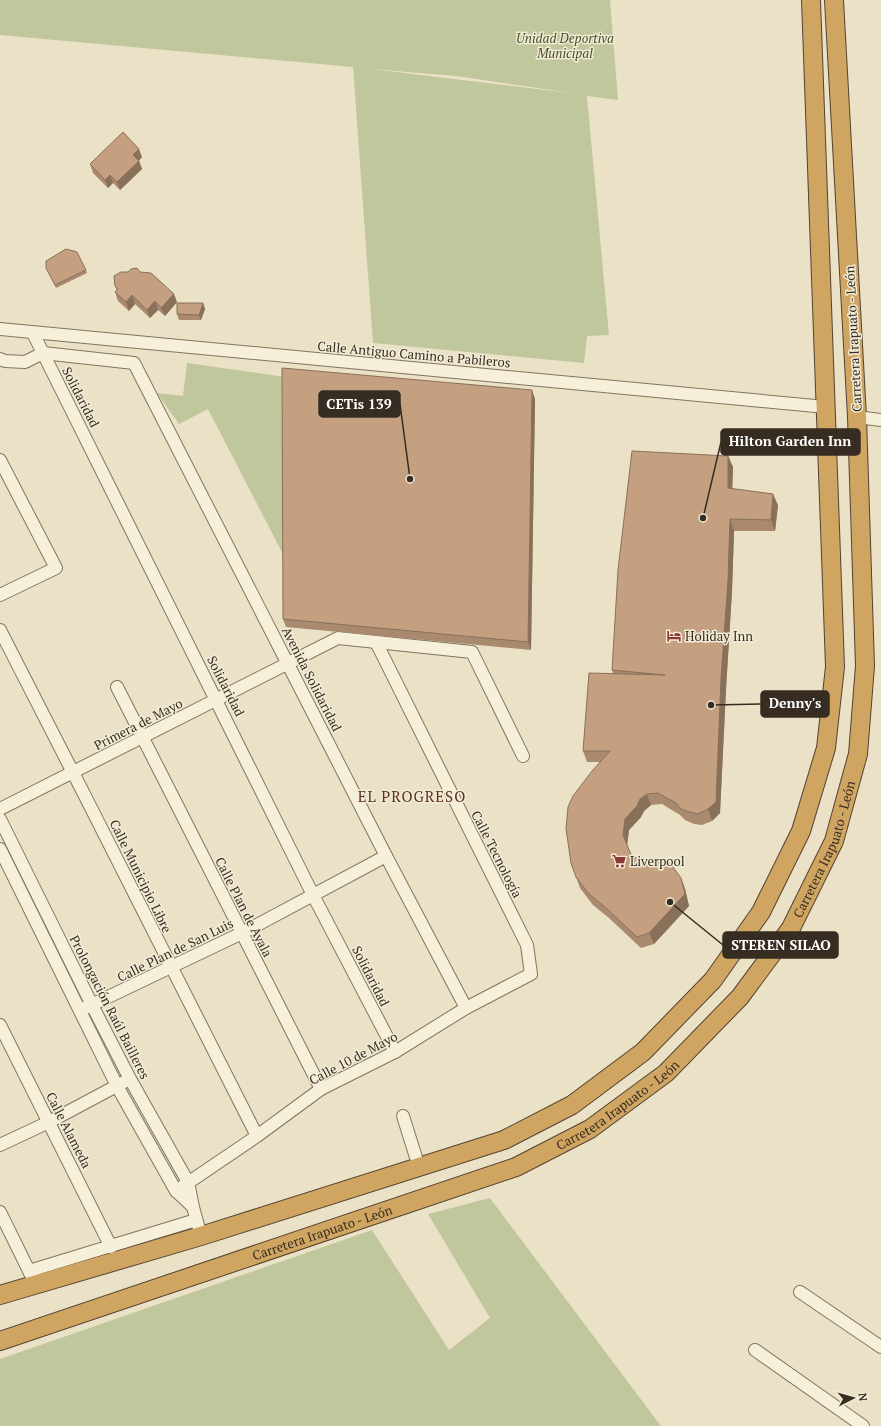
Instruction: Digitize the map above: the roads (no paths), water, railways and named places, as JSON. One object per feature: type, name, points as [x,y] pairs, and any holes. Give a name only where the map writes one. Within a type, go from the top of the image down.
[{"type":"highway","name":"Carretera Irapuato - León","points":[[0,1294],[32,1277],[199,1228],[419,1167],[504,1140],[572,1105],[643,1052],[713,980],[761,912],[801,831],[826,748],[835,667],[811,0]]},
{"type":"highway","name":"Carretera Irapuato - León","points":[[0,1341],[516,1167],[590,1129],[666,1073],[740,997],[791,928],[834,841],[858,754],[865,666],[857,417],[834,0]]},
{"type":"street","name":"Calle Antiguo Camino a Pabileros","points":[[0,329],[38,344],[826,407]]},
{"type":"street","points":[[0,359],[5,361],[24,362],[38,344]]},
{"type":"street","name":"Avenida Solidaridad","points":[[38,344],[134,363],[386,856],[466,1008]]},
{"type":"street","name":"Solidaridad","points":[[38,344],[314,895],[395,1052]]},
{"type":"street","points":[[857,417],[881,420]]},
{"type":"street","points":[[0,460],[56,568],[0,595]]},
{"type":"street","name":"Calle Municipio Libre","points":[[0,630],[74,772],[170,967],[258,1136]]},
{"type":"street","name":"Primera de Mayo","points":[[0,808],[142,738],[338,638],[472,652],[523,756]]},
{"type":"street","name":"Calle Tecnología","points":[[376,642],[527,945],[531,974]]},
{"type":"street","name":"Calle Plan de Ayala","points":[[117,687],[320,1089]]},
{"type":"street","name":"Prolongación Raúl Bailleres","points":[[0,820],[130,1079],[188,1182],[199,1228]]},
{"type":"street","points":[[0,849],[117,1086],[176,1191],[193,1207]]},
{"type":"street","name":"Calle Plan de San Luis","points":[[80,1011],[242,933],[386,856]]},
{"type":"street","name":"Calle 10 de Mayo","points":[[176,1191],[258,1136],[320,1089],[395,1052],[466,1008],[531,974]]},
{"type":"street","name":"Calle Alameda","points":[[0,1025],[111,1247]]},
{"type":"street","points":[[0,1145],[49,1122],[130,1079]]},
{"type":"street","points":[[403,1116],[419,1167]]},
{"type":"street","points":[[0,1212],[32,1277],[111,1247],[199,1228]]},
{"type":"street","points":[[800,1292],[881,1347]]},
{"type":"street","points":[[755,1350],[863,1426]]},
{"type":"place","name":"CETis 139","points":[[410,479]]},
{"type":"place","name":"Hilton Garden Inn","points":[[703,518]]},
{"type":"place","name":"Holiday Inn","points":[[674,636]]},
{"type":"place","name":"Denny's","points":[[711,705]]},
{"type":"place","name":"Liverpool","points":[[619,861]]},
{"type":"place","name":"STEREN SILAO","points":[[670,902]]},
{"type":"district","name":"EL PROGRESO","points":[[412,796]]},
{"type":"park label","name":"Unidad Deportiva Municipal","points":[[565,46]]}]
